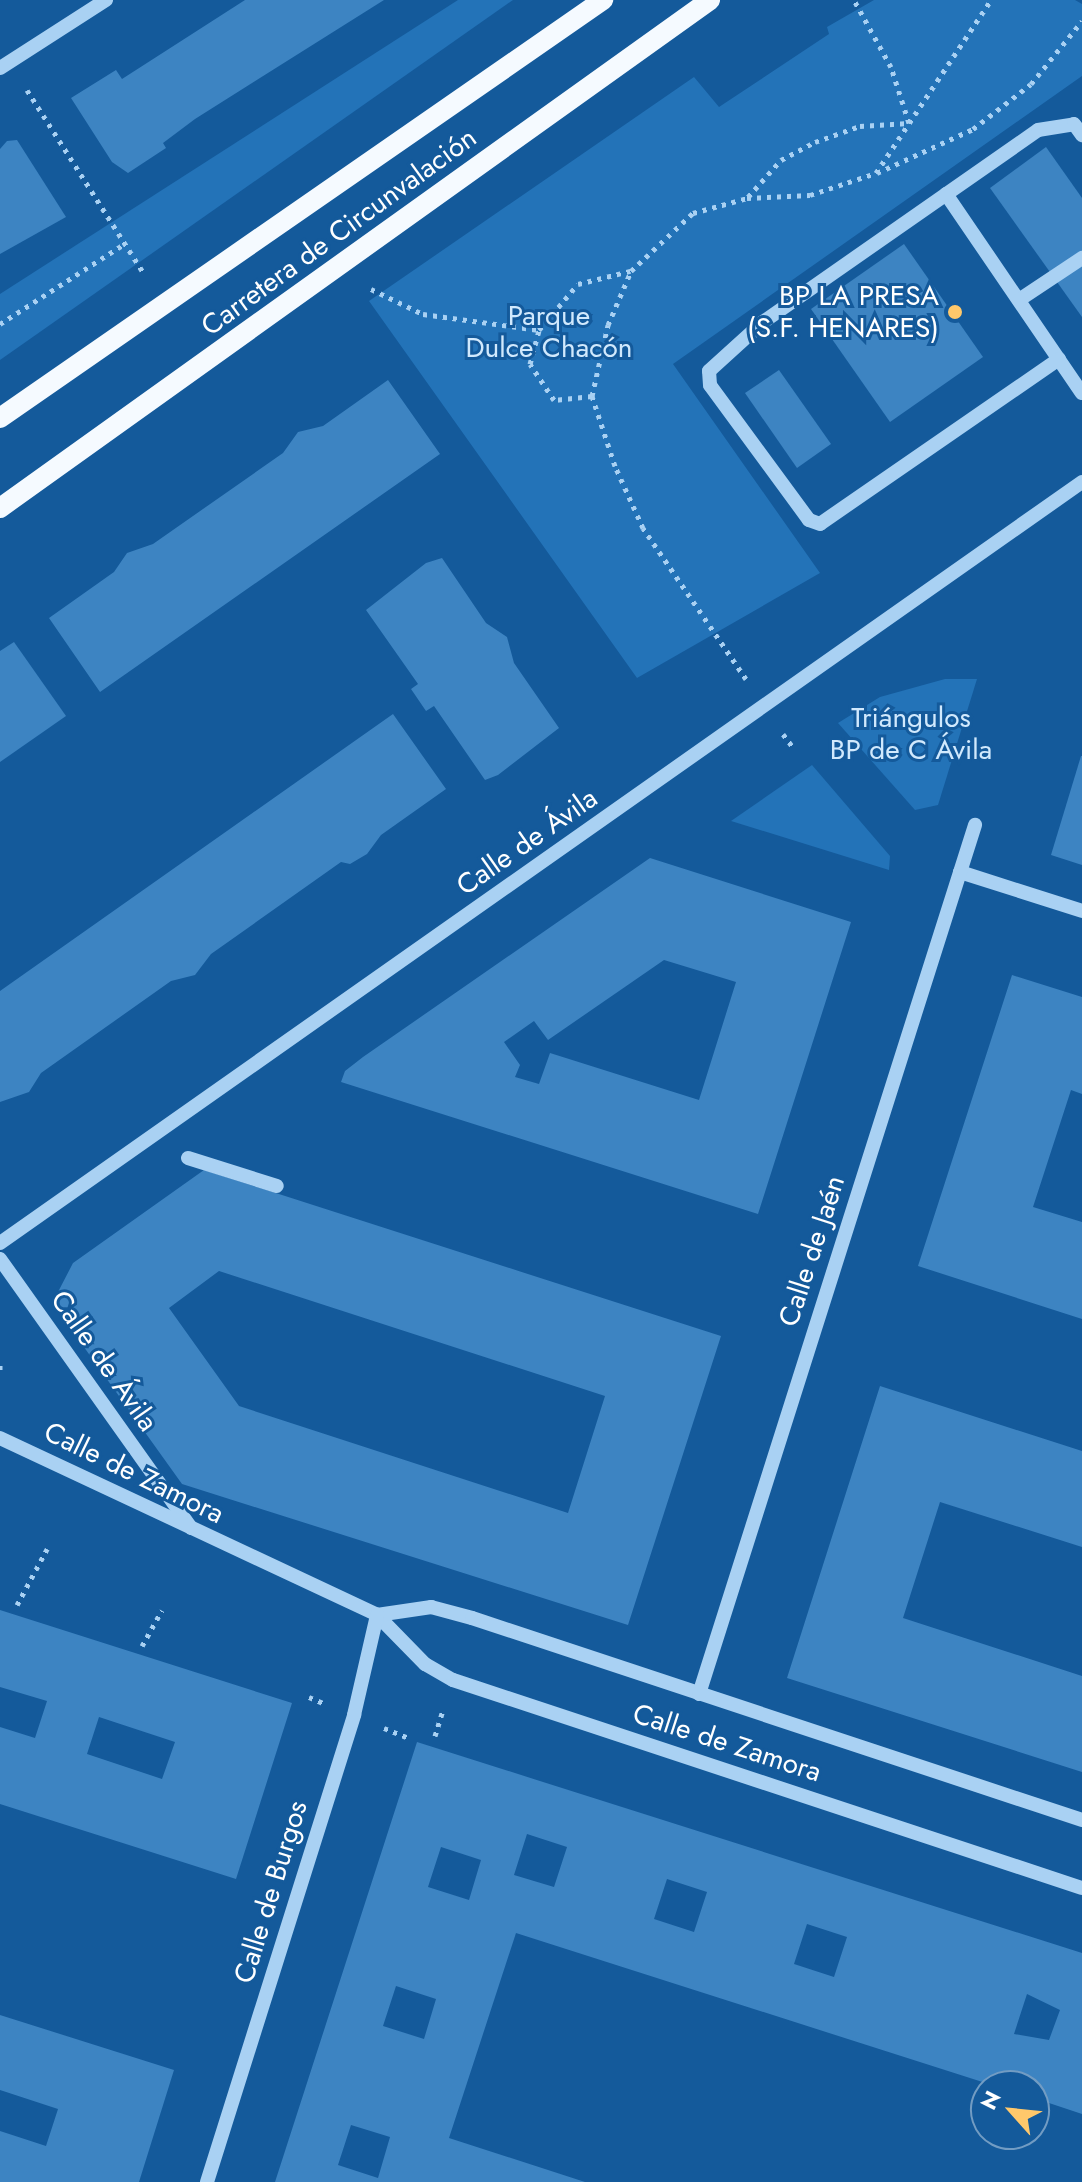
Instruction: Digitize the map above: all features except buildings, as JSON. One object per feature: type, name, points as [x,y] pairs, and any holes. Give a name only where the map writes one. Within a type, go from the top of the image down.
[{"type":"main road","name":"Carretera de Circunvalación","points":[[0,418],[603,0]]},
{"type":"main road","name":"Carretera de Circunvalación","points":[[0,508],[710,0]]},
{"type":"street","points":[[5,65],[106,0]]},
{"type":"street","points":[[1059,359],[820,524],[809,520],[710,385],[709,371],[763,322],[1038,130],[1074,124],[1082,135]]},
{"type":"street","points":[[946,194],[1082,393]]},
{"type":"street","points":[[1019,300],[1082,258]]},
{"type":"street","name":"Calle de Ávila","points":[[0,1243],[1082,482]]},
{"type":"street","name":"Calle de Jaén","points":[[699,1694],[975,825]]},
{"type":"street","points":[[960,872],[1082,911]]},
{"type":"street","points":[[188,1158],[277,1186]]},
{"type":"street","name":"Calle de Ávila","points":[[0,1259],[194,1532]]},
{"type":"street","name":"Calle de Zamora","points":[[0,1438],[194,1532],[377,1615],[425,1664],[453,1680],[1082,1888]]},
{"type":"street","name":"Calle de Zamora","points":[[377,1615],[431,1607],[1082,1820]]},
{"type":"street","name":"Calle de Burgos","points":[[207,2182],[354,1715],[377,1615]]},
{"type":"path","points":[[747,198],[781,160],[815,142],[860,126],[909,123],[891,67],[854,0]]},
{"type":"path","points":[[876,173],[973,129],[1031,84],[1082,21]]},
{"type":"path","points":[[5,65],[144,274]]},
{"type":"path","points":[[0,324],[124,244]]},
{"type":"path","points":[[592,396],[554,400],[530,364],[539,330],[578,284],[631,271]]},
{"type":"path","points":[[367,287],[423,314],[539,330]]},
{"type":"path","points":[[0,1365],[0,1374]]},
{"type":"path","points":[[17,1605],[47,1549]]},
{"type":"path","points":[[142,1646],[162,1610]]},
{"type":"green space","points":[[458,0],[513,0],[0,360],[0,294]]},
{"type":"green space","name":"Parque Dulce Chacón","points":[[874,0],[1075,0],[1082,4],[1082,76],[673,364],[820,573],[637,678],[369,301],[694,77],[719,107],[829,34],[827,27]]},
{"type":"green space","name":"Triángulos BP de C Ávila","points":[[945,679],[977,679],[938,805],[915,810],[838,723],[880,697]]},
{"type":"green space","name":"Triángulos BP de C Ávila","points":[[812,765],[890,856],[889,870],[731,821]]},
{"type":"place","name":"BP LA PRESA (S.F. HENARES)","points":[[955,312]]}]
